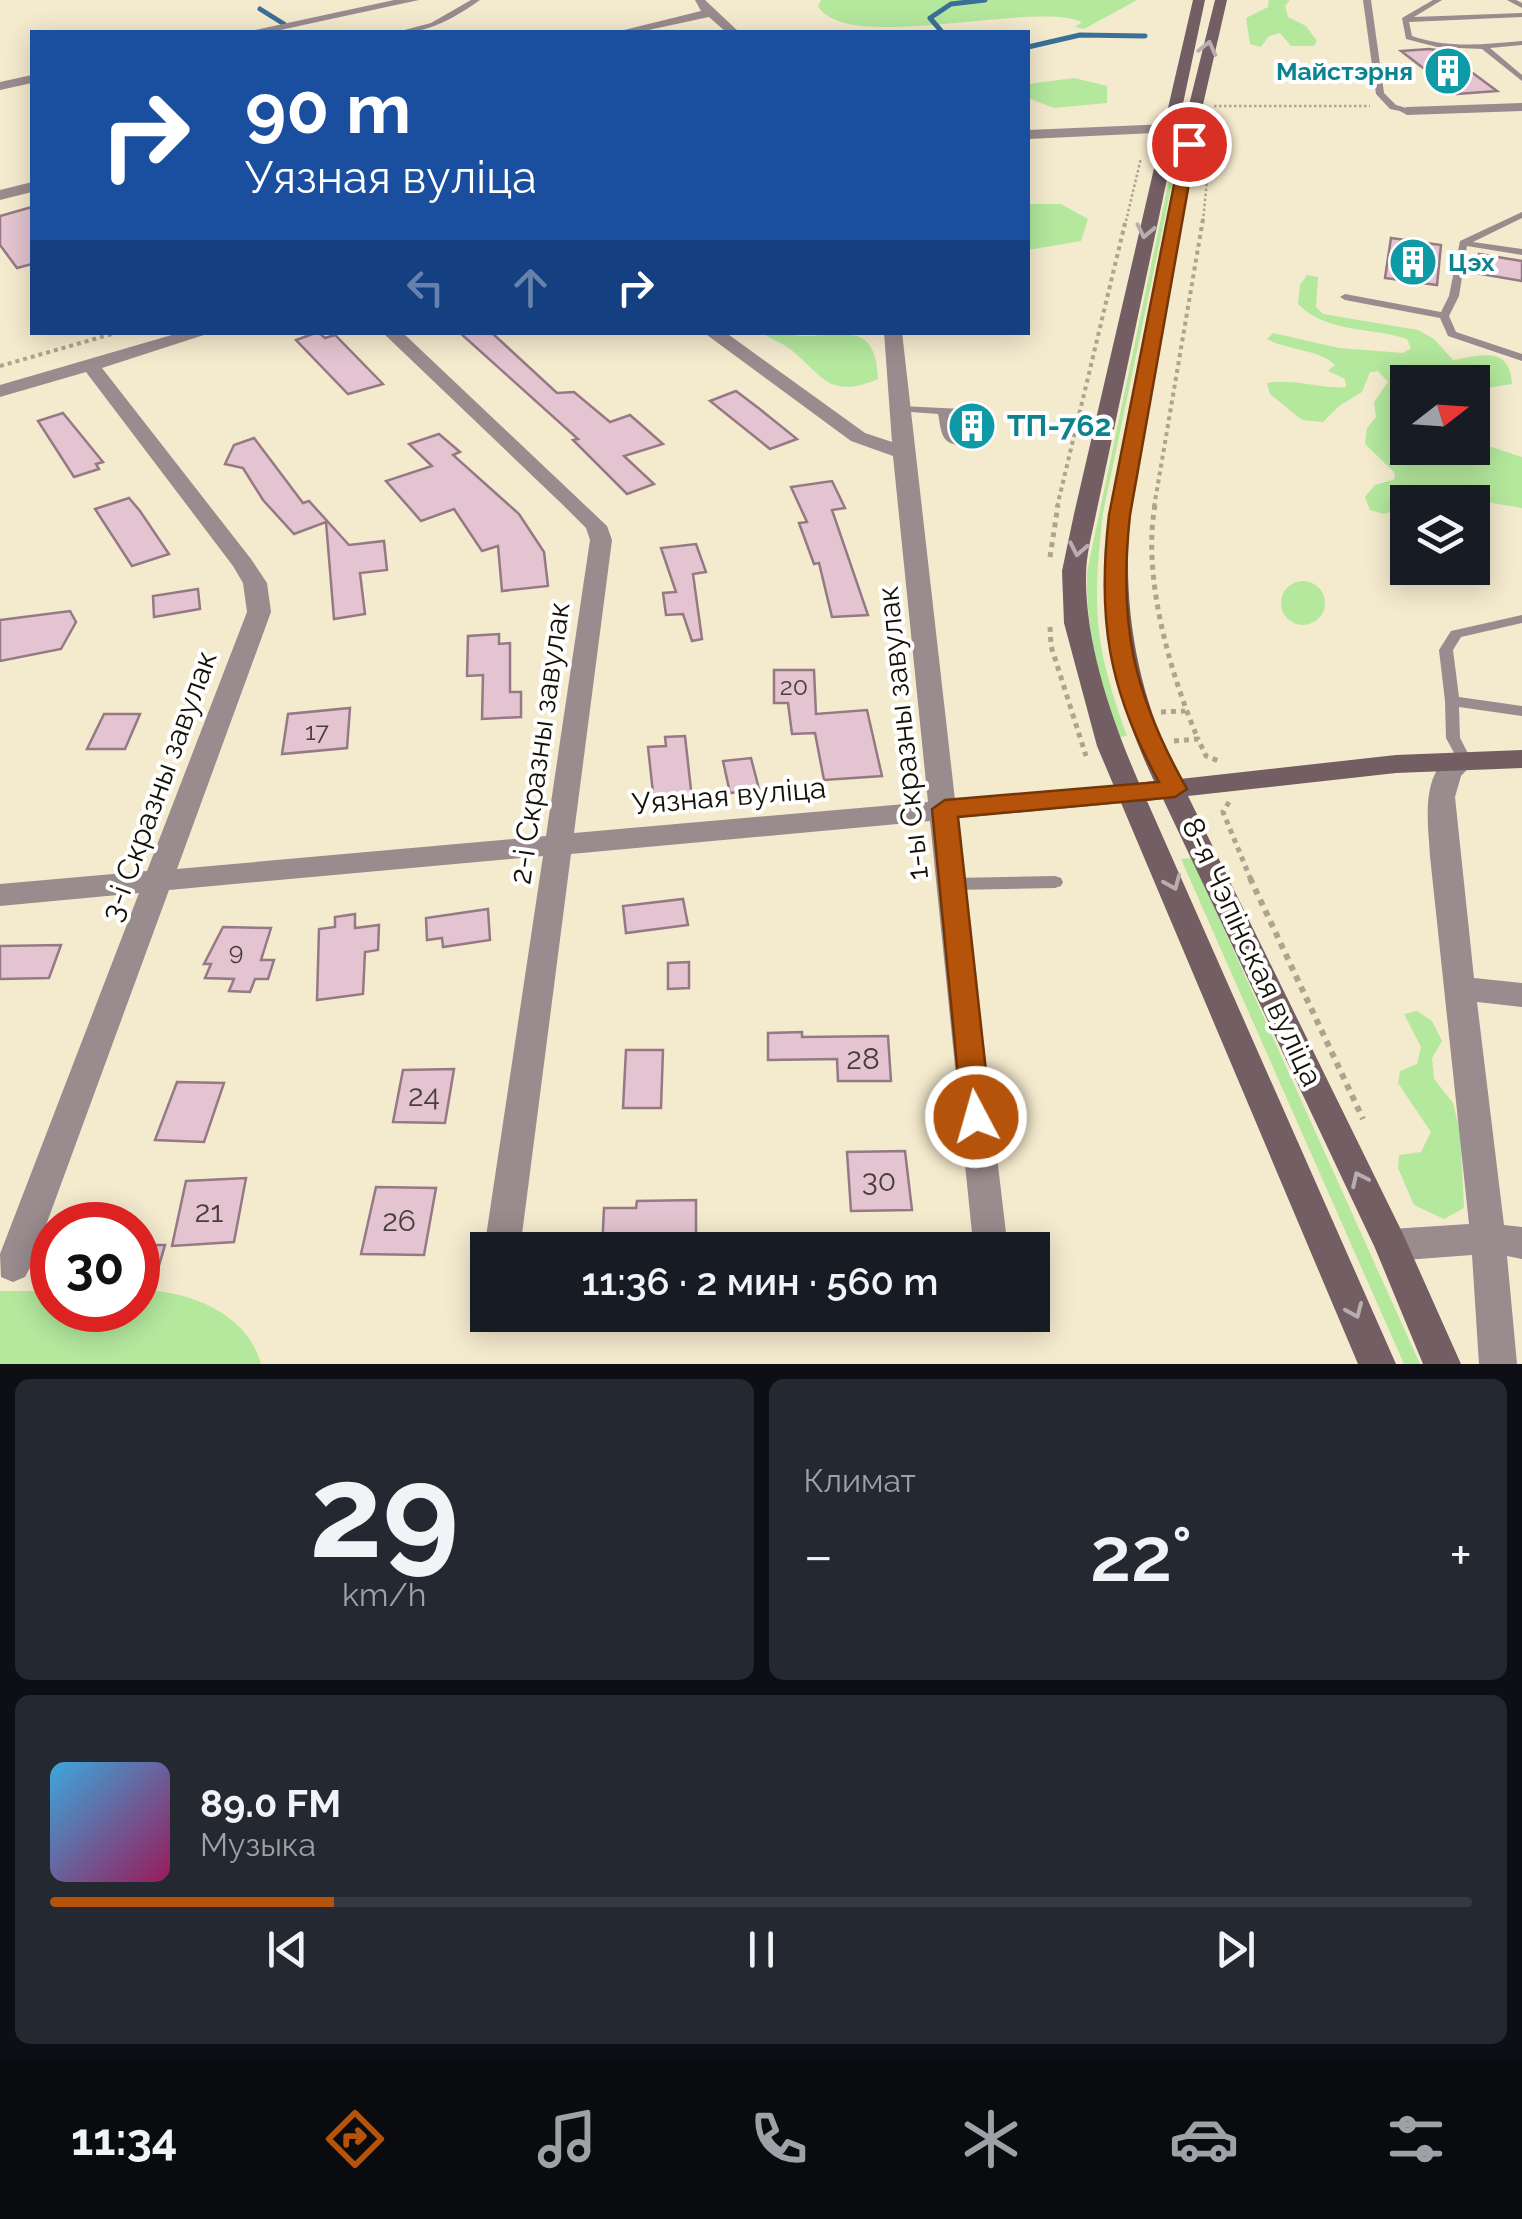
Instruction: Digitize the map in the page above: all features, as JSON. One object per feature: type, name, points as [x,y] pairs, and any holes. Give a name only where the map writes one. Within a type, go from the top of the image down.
[{"type":"main road","name":"8-я Чэпінская вуліца","points":[[1200,0],[1074,570],[1076,623],[1086,672],[1110,746],[1134,793],[1378,1364]]},
{"type":"main road","name":"8-я Чэпінская вуліца","points":[[1221,0],[1192,128],[1120,515],[1112,576],[1124,678],[1149,743],[1175,789],[1391,1245],[1442,1364]]},
{"type":"main road","name":"Уязная вуліца","points":[[1134,793],[1464,759],[1522,759]]},
{"type":"street","points":[[271,30],[413,0]]},
{"type":"street","points":[[696,0],[731,30]]},
{"type":"street","points":[[632,30],[711,13]]},
{"type":"street","points":[[0,86],[30,79]]},
{"type":"street","points":[[1400,109],[1522,107]]},
{"type":"street","points":[[1030,135],[1192,128]]},
{"type":"street","points":[[0,195],[30,187]]},
{"type":"street","points":[[0,391],[194,335]]},
{"type":"street","name":"2-і Скразны завулак","points":[[394,335],[571,500],[596,526],[601,540],[504,1232]]},
{"type":"street","points":[[716,335],[858,437],[904,453]]},
{"type":"street","name":"1-ы Скразны завулак","points":[[893,335],[988,1232]]},
{"type":"street","name":"3-і Скразны завулак","points":[[13,1266],[259,612],[254,583],[243,564],[90,365]]},
{"type":"street","points":[[1464,759],[1449,772],[1441,797],[1460,988],[1505,1240],[1498,1364]]},
{"type":"street","name":"Уязная вуліца","points":[[0,895],[1134,793]]},
{"type":"street","points":[[1460,988],[1522,995]]},
{"type":"street","points":[[1391,1245],[1505,1240]]},
{"type":"lane","points":[[410,30],[433,25],[476,0]]},
{"type":"lane","points":[[1367,0],[1380,94],[1400,109]]},
{"type":"lane","points":[[1406,20],[1438,0]]},
{"type":"lane","points":[[1511,0],[1522,6]]},
{"type":"lane","points":[[1406,20],[1522,14]]},
{"type":"lane","points":[[1406,20],[1410,37],[1425,44],[1486,49],[1522,43]]},
{"type":"lane","points":[[1486,49],[1522,79]]},
{"type":"lane","points":[[1463,243],[1522,214]]},
{"type":"lane","points":[[1463,243],[1522,252]]},
{"type":"lane","points":[[1444,316],[1454,296],[1463,243]]},
{"type":"lane","points":[[1345,297],[1444,316]]},
{"type":"lane","points":[[1444,316],[1452,334],[1522,358]]},
{"type":"lane","points":[[901,409],[978,412]]},
{"type":"lane","points":[[943,411],[948,436],[983,442]]},
{"type":"lane","points":[[1464,759],[1453,738],[1446,650],[1456,634],[1522,619]]},
{"type":"lane","points":[[1452,700],[1522,711]]},
{"type":"lane","points":[[953,884],[1054,882]]},
{"type":"path","points":[[1214,106],[1400,109]]},
{"type":"path","points":[[1198,739],[1171,674],[1150,532],[1199,260],[1211,143]]},
{"type":"path","points":[[1135,178],[1141,158]]},
{"type":"path","points":[[0,366],[108,335]]},
{"type":"path","points":[[1248,798],[1230,800],[1223,812],[1370,1133]]},
{"type":"green space","points":[[821,0],[1137,0],[1084,29],[1075,27],[1082,22],[1057,17],[864,26],[835,20],[818,6]]},
{"type":"green space","points":[[1269,0],[1290,0],[1285,6],[1288,17],[1306,26],[1317,41],[1314,46],[1291,46],[1280,33],[1269,36],[1261,47],[1250,44],[1246,18],[1268,7]]},
{"type":"green space","points":[[1074,78],[1107,86],[1107,103],[1054,108],[1030,99],[1030,84]]},
{"type":"green space","points":[[1176,146],[1180,146],[1103,513],[1097,602],[1102,651],[1127,736],[1118,737],[1095,656],[1087,572]]},
{"type":"green space","points":[[1030,204],[1061,204],[1088,219],[1081,241],[1030,250]]},
{"type":"green space","points":[[1307,275],[1318,277],[1316,307],[1323,314],[1418,330],[1434,339],[1453,360],[1483,355],[1506,363],[1512,384],[1490,387],[1490,365],[1390,365],[1390,465],[1490,465],[1490,447],[1522,457],[1522,508],[1490,503],[1490,485],[1390,485],[1390,512],[1370,510],[1365,497],[1375,485],[1395,479],[1394,472],[1365,444],[1367,428],[1376,417],[1374,402],[1388,382],[1378,371],[1370,372],[1362,392],[1323,422],[1302,420],[1270,394],[1267,383],[1346,387],[1345,379],[1328,371],[1335,365],[1329,360],[1267,339],[1273,333],[1339,348],[1403,353],[1411,348],[1407,339],[1335,325],[1309,313],[1298,304],[1300,285]]},
{"type":"green space","points":[[766,335],[859,337],[872,350],[878,379],[861,385],[837,386]]},
{"type":"green space","points":[[1303,581],[1319,587],[1325,603],[1319,619],[1303,625],[1287,619],[1281,603],[1287,587]]},
{"type":"green space","points":[[1192,858],[1420,1364],[1404,1364],[1181,859]]},
{"type":"green space","points":[[1417,1011],[1432,1021],[1442,1041],[1432,1058],[1434,1079],[1453,1103],[1460,1131],[1464,1208],[1444,1219],[1414,1205],[1398,1168],[1399,1155],[1421,1152],[1431,1132],[1398,1083],[1400,1071],[1417,1064],[1421,1047],[1404,1014]]},
{"type":"green space","points":[[0,1291],[30,1291],[30,1332],[160,1332],[160,1291],[176,1294],[229,1318],[243,1330],[261,1364],[0,1364]]},
{"type":"building","name":"Майстэрня","points":[[1401,51],[1443,51],[1497,91],[1457,94]]},
{"type":"building","points":[[30,208],[30,265],[17,268],[0,245],[0,216]]},
{"type":"building","name":"Цэх","points":[[1391,238],[1441,245],[1437,285],[1385,278]]},
{"type":"building","points":[[1479,254],[1522,261],[1522,281],[1475,273]]},
{"type":"building","points":[[310,335],[335,335],[383,384],[348,394],[296,340]]},
{"type":"building","points":[[462,335],[494,335],[557,393],[574,392],[610,422],[630,415],[663,444],[624,456],[654,484],[627,494],[573,440],[578,439]]},
{"type":"building","points":[[736,391],[797,439],[770,449],[710,401]]},
{"type":"building","points":[[63,413],[103,462],[96,464],[99,469],[74,477],[38,421]]},
{"type":"building","points":[[439,434],[460,452],[453,455],[519,514],[544,552],[548,586],[502,591],[498,546],[482,551],[454,509],[421,521],[386,481],[432,466],[409,444]]},
{"type":"building","points":[[254,438],[303,503],[309,501],[349,545],[384,541],[387,570],[360,573],[365,614],[334,619],[326,522],[294,534],[263,500],[243,468],[225,464],[234,445]]},
{"type":"building","points":[[832,481],[845,508],[832,510],[868,615],[832,617],[819,563],[814,564],[799,523],[807,522],[791,487]]},
{"type":"building","points":[[129,498],[169,554],[132,566],[95,509]]},
{"type":"building","points":[[696,544],[706,572],[693,574],[702,639],[692,641],[683,614],[666,615],[663,593],[676,592],[661,548]]},
{"type":"building","points":[[198,589],[200,609],[154,617],[153,596]]},
{"type":"building","points":[[70,611],[76,622],[61,649],[0,661],[0,620]]},
{"type":"building","points":[[499,634],[499,644],[510,643],[510,692],[521,692],[521,717],[482,719],[483,675],[467,676],[468,636]]},
{"type":"building","points":[[774,670],[814,670],[816,714],[867,710],[882,776],[824,780],[815,733],[792,734],[788,703],[774,703]]},
{"type":"building","points":[[350,708],[347,748],[282,754],[288,714]]},
{"type":"building","points":[[104,714],[140,714],[125,749],[87,749]]},
{"type":"building","points":[[685,736],[692,799],[654,802],[648,747],[666,746],[665,737]]},
{"type":"building","points":[[751,758],[759,789],[730,793],[723,761]]},
{"type":"building","points":[[683,899],[688,925],[626,933],[623,906]]},
{"type":"building","points":[[488,909],[490,940],[443,947],[442,938],[427,940],[426,918]]},
{"type":"building","points":[[355,914],[355,928],[379,925],[378,950],[365,952],[363,994],[317,1000],[319,929],[335,927],[335,917]]},
{"type":"building","points":[[223,927],[271,928],[261,960],[274,960],[268,979],[255,979],[250,992],[229,991],[234,979],[205,978],[211,964],[204,964]]},
{"type":"building","points":[[61,945],[49,978],[0,979],[0,946]]},
{"type":"building","points":[[689,962],[689,988],[668,989],[668,963]]},
{"type":"building","points":[[802,1032],[802,1037],[888,1036],[891,1081],[838,1081],[837,1059],[768,1060],[768,1033]]},
{"type":"building","points":[[626,1050],[663,1050],[661,1108],[623,1108]]},
{"type":"building","points":[[454,1069],[445,1123],[393,1122],[403,1070]]},
{"type":"building","points":[[177,1082],[224,1083],[204,1142],[155,1140]]},
{"type":"building","points":[[905,1151],[912,1210],[851,1211],[847,1152]]},
{"type":"building","points":[[246,1178],[234,1242],[172,1246],[186,1181]]},
{"type":"building","points":[[376,1187],[436,1188],[424,1255],[361,1254]]},
{"type":"building","points":[[696,1200],[696,1232],[603,1232],[604,1208],[636,1208],[637,1201]]},
{"type":"waterway","points":[[940,30],[930,18],[951,4],[985,0]]},
{"type":"waterway","points":[[260,9],[284,24]]},
{"type":"waterway","points":[[1030,47],[1080,35],[1145,36]]},
{"type":"place","name":"Майстэрня","points":[[1448,71]]},
{"type":"place","name":"Цэх","points":[[1413,262]]},
{"type":"place","name":"ТП-762","points":[[972,426]]},
{"type":"route","points":[[976,1117],[945,809],[1175,789],[1149,743],[1124,678],[1112,576],[1189,144]]}]
